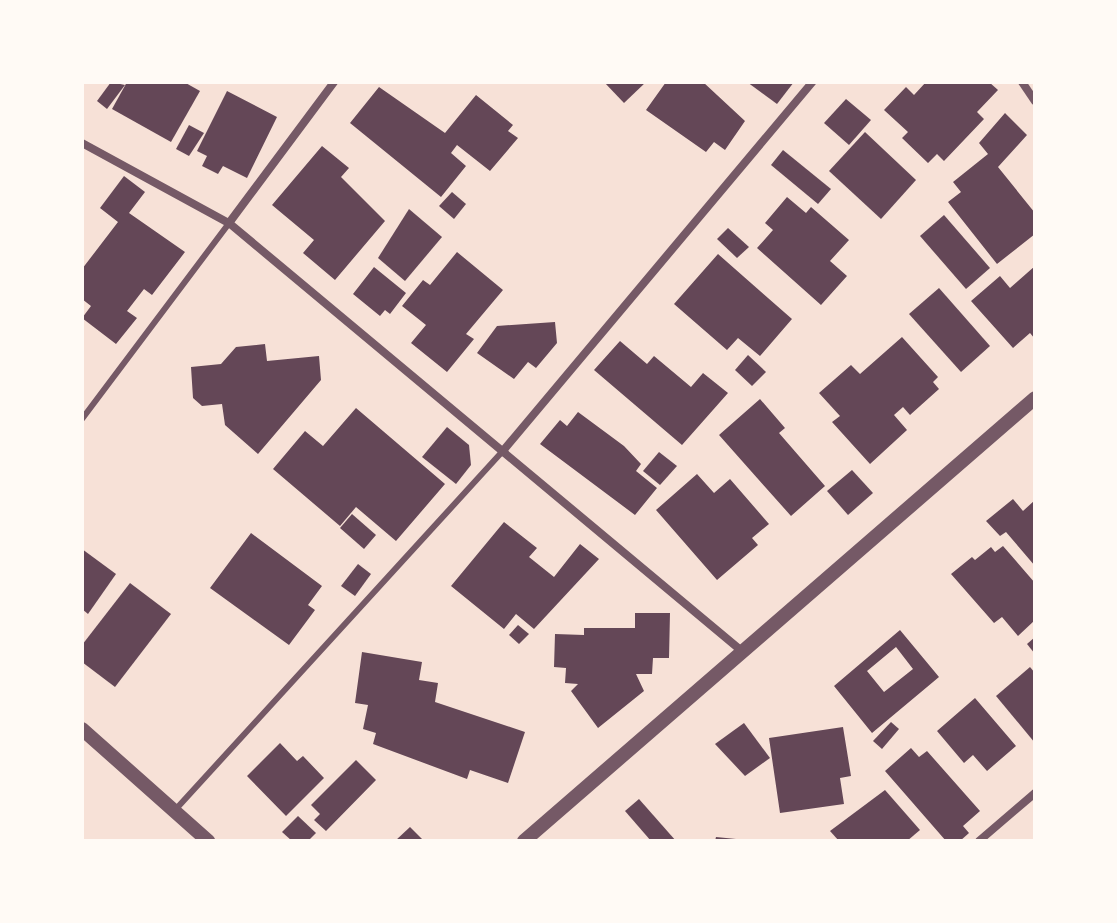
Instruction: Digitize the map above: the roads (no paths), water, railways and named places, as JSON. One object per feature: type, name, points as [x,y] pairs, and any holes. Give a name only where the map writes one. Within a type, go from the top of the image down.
[{"type":"street","points":[[229,223],[334,82]]},
{"type":"street","points":[[502,452],[812,82]]},
{"type":"street","points":[[1022,82],[1035,101]]},
{"type":"street","points":[[82,143],[229,223],[743,652]]},
{"type":"street","points":[[524,841],[1035,398]]},
{"type":"street","points":[[82,729],[208,841]]},
{"type":"street","points":[[979,841],[1035,793]]},
{"type":"lane","points":[[82,419],[229,223]]},
{"type":"lane","points":[[174,811],[502,452]]}]
